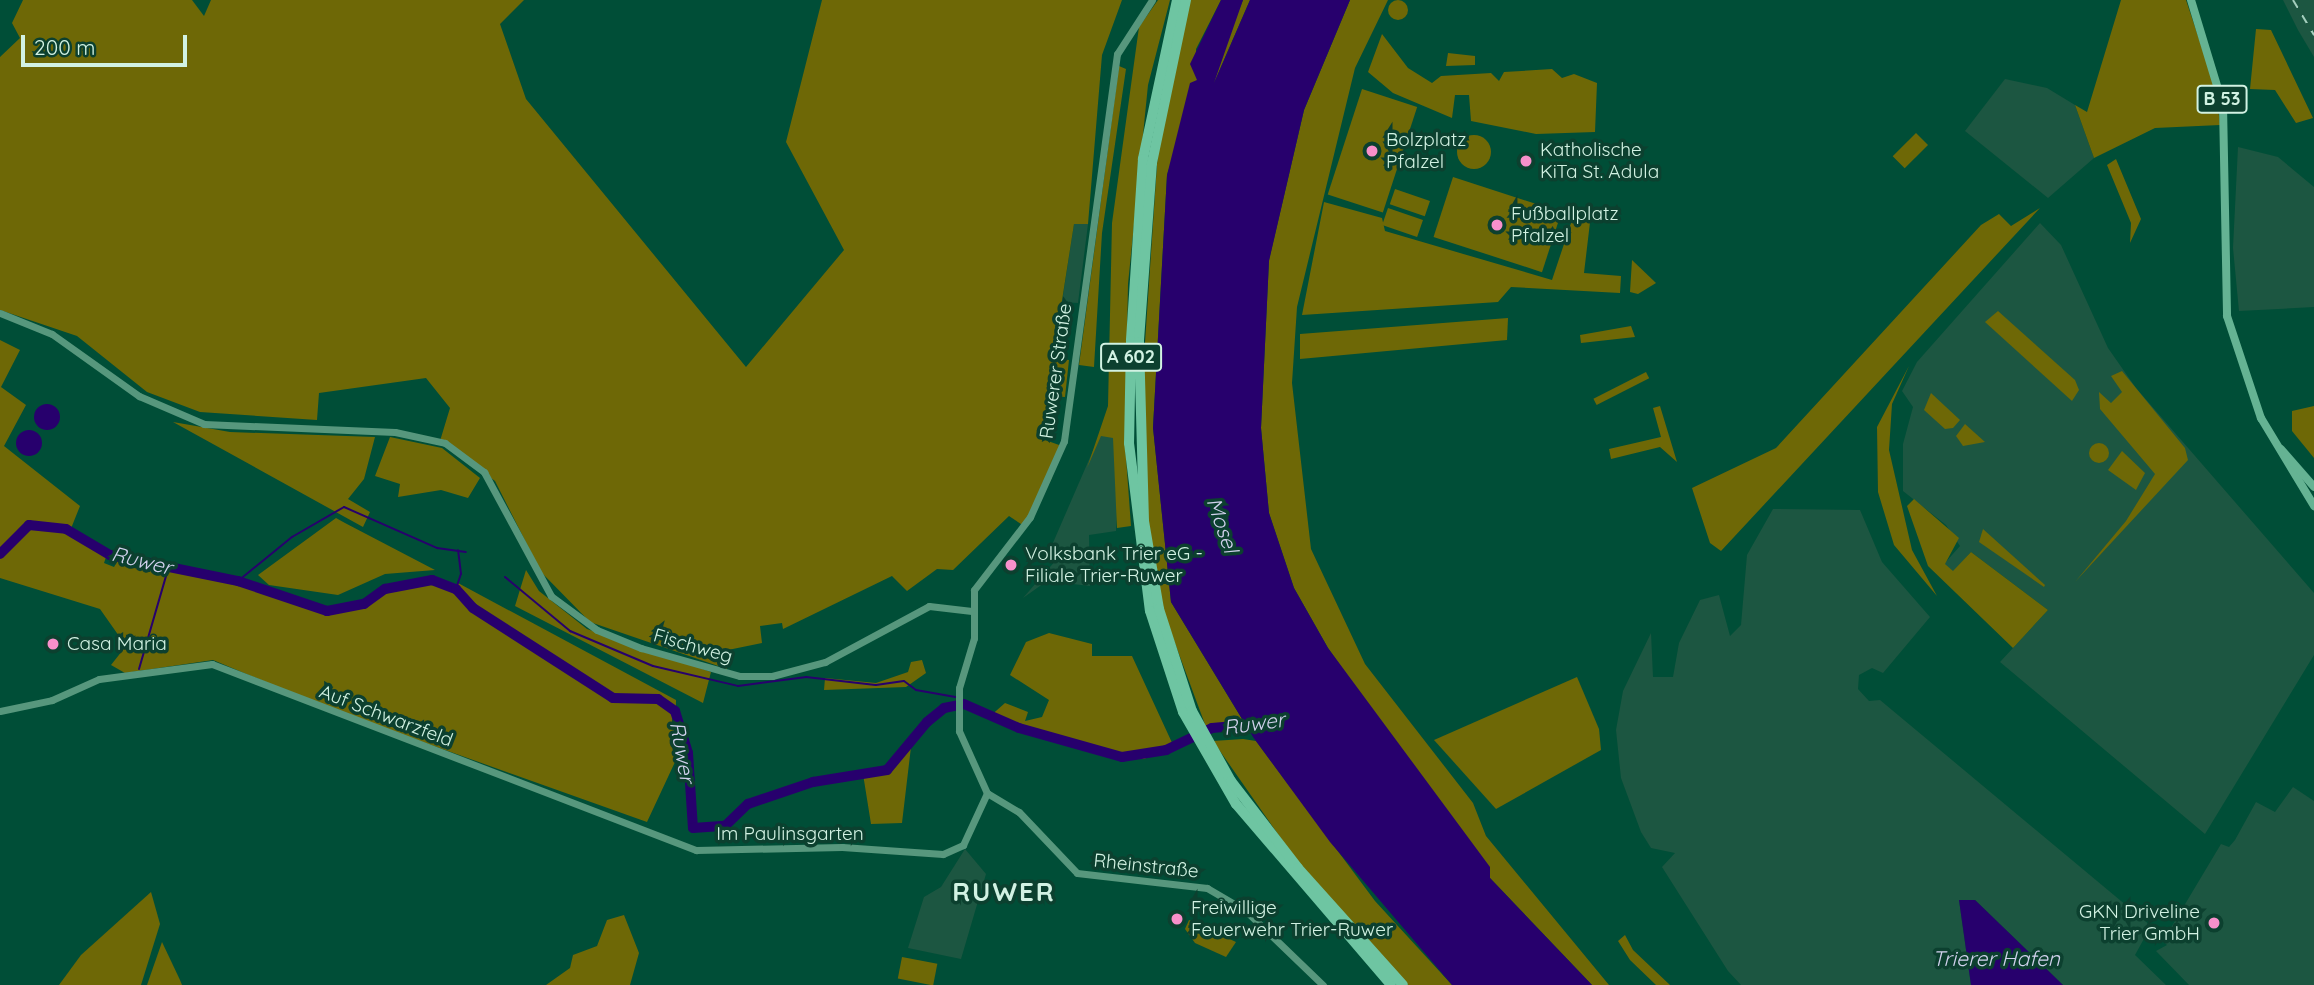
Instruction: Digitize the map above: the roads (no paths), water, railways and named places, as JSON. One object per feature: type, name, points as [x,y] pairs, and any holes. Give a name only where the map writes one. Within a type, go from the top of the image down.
[{"type":"highway","name":"A 602","points":[[1177,0],[1143,159],[1129,443],[1150,611],[1188,711],[1208,751],[1258,834],[1391,985]]},
{"type":"highway","name":"A 602","points":[[1186,0],[1152,163],[1139,449],[1159,609],[1188,711]]},
{"type":"highway","name":"A 602","points":[[1208,751],[1263,826],[1403,985]]},
{"type":"main road","name":"Ruwerer Straße","points":[[987,793],[959,731],[959,688],[974,638],[972,611],[980,579],[1022,530],[1058,463],[1117,54],[1152,0]]},
{"type":"main road","name":"B 53","points":[[2191,0],[2223,105],[2225,304],[2240,364],[2269,436],[2314,506]]},
{"type":"main road","name":"Fischweg","points":[[0,313],[52,334],[139,396],[204,424],[395,432],[445,443],[484,472],[502,503],[538,580],[576,618],[632,644],[740,676],[825,662],[929,606],[972,611]]},
{"type":"main road","points":[[2269,436],[2314,486]]},
{"type":"main road","name":"Auf Schwarzfeld","points":[[0,711],[114,677],[219,665],[644,828]]},
{"type":"main road","name":"Im Paulinsgarten","points":[[644,828],[696,850],[842,847],[936,855],[963,845],[987,793]]},
{"type":"main road","name":"Rheinstraße","points":[[987,793],[1019,812],[1077,873],[1199,886],[1227,899],[1323,985]]},
{"type":"water","name":"Mosel","points":[[1221,0],[1243,0],[1214,83],[1250,0],[1350,0],[1304,110],[1269,261],[1261,428],[1269,513],[1294,588],[1328,648],[1490,867],[1490,878],[1592,985],[1452,985],[1330,842],[1253,737],[1171,602],[1153,428],[1167,175],[1190,83],[1197,80],[1190,64]]},
{"type":"water","points":[[47,404],[56,408],[60,417],[56,426],[47,430],[38,426],[34,417],[38,408]]},
{"type":"water","points":[[29,430],[38,434],[42,443],[38,452],[29,456],[20,452],[16,443],[20,434]]},
{"type":"water","name":"Trierer Hafen","points":[[1959,900],[1975,900],[2063,985],[1971,985]]},
{"type":"waterway","points":[[238,581],[292,537],[344,507],[437,548],[466,552]]},
{"type":"waterway","name":"Ruwer","points":[[0,554],[29,525],[66,529],[110,555],[238,581],[327,611],[364,604],[385,589],[432,580],[456,589],[473,608],[613,698],[658,699],[675,711],[688,753],[693,828],[725,826],[748,804],[813,782],[887,770],[927,722],[944,708],[964,704],[1019,728],[1122,757],[1166,750],[1212,728],[1257,724]]},
{"type":"waterway","points":[[456,589],[461,574],[458,550]]},
{"type":"waterway","points":[[139,669],[168,569]]},
{"type":"waterway","points":[[505,577],[570,631],[653,666],[738,686],[806,677],[876,685],[904,681],[916,690],[955,697]]},
{"type":"railway","points":[[2293,0],[2314,35]]},
{"type":"place","name":"Bolzplatz Pfalzel","points":[[1372,151]]},
{"type":"place","name":"Katholische KiTa St. Adula","points":[[1526,161]]},
{"type":"place","name":"Fußballplatz Pfalzel","points":[[1497,225]]},
{"type":"place","name":"Volksbank Trier eG - Filiale Trier-Ruwer","points":[[1011,565]]},
{"type":"place","name":"Casa Maria","points":[[53,644]]},
{"type":"place","name":"Freiwillige Feuerwehr Trier-Ruwer","points":[[1177,919]]},
{"type":"place","name":"GKN Driveline Trier GmbH","points":[[2214,923]]},
{"type":"district","name":"RUWER","points":[[1004,892]]}]
